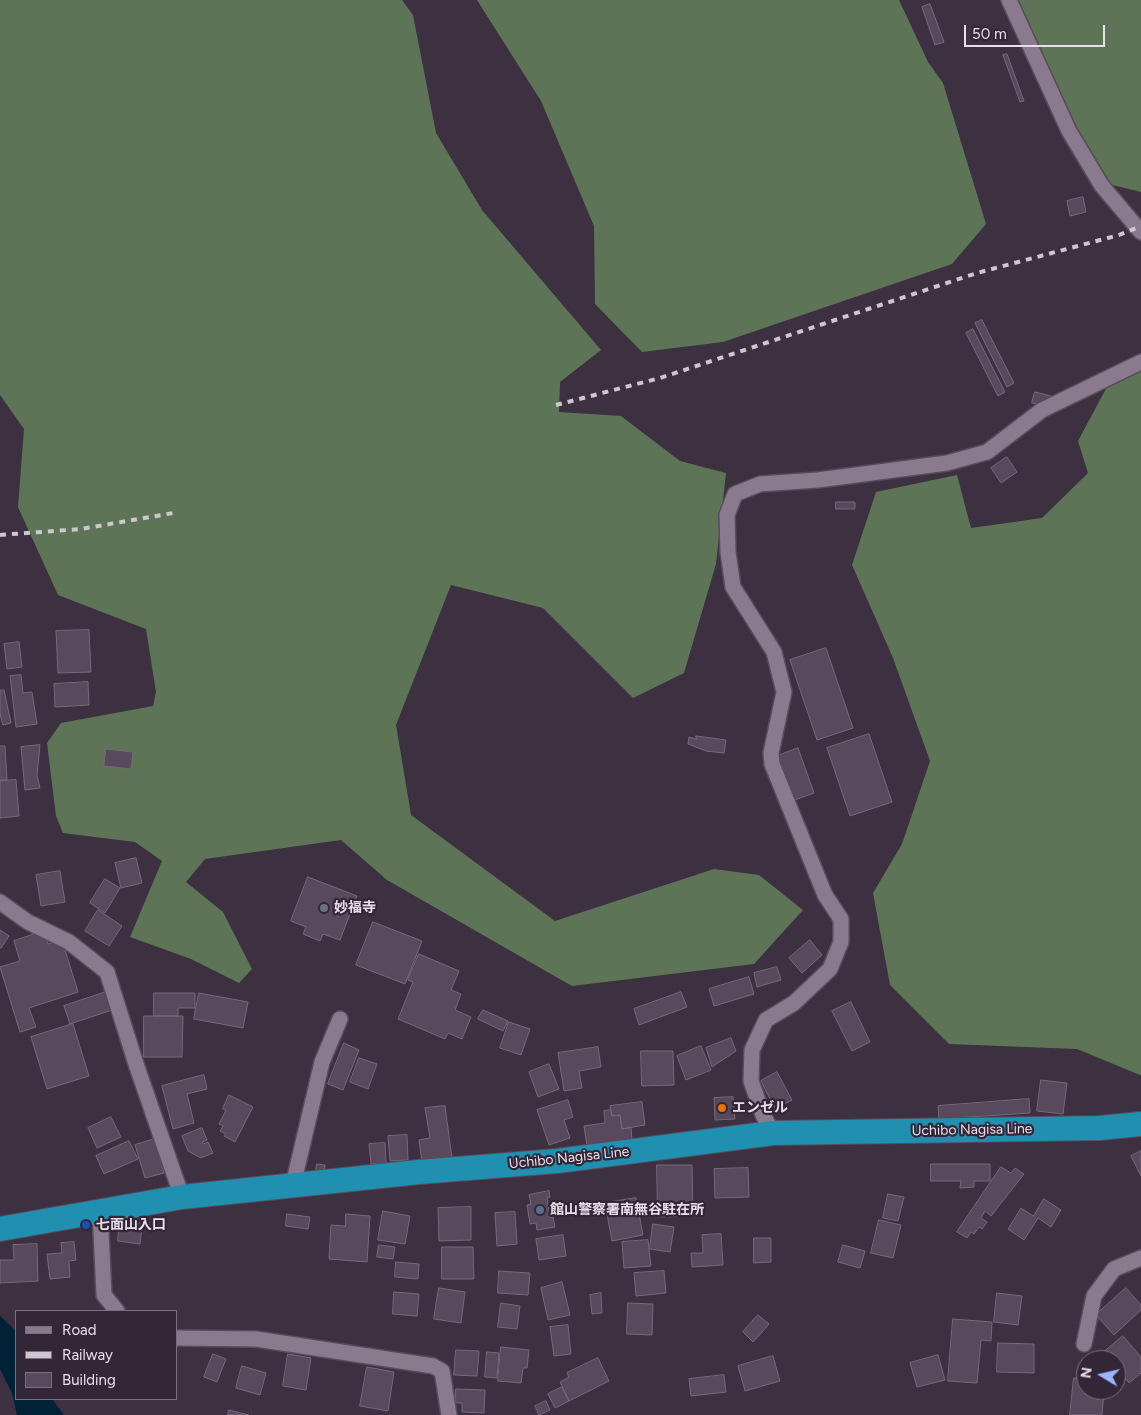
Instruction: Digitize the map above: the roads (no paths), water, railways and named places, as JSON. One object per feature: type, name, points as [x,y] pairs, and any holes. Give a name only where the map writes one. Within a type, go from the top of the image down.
[{"type":"highway","name":"Uchibo Nagisa Line","points":[[0,1229],[182,1197],[557,1161],[773,1133],[1090,1128],[1141,1124]]},
{"type":"street","points":[[1009,0],[1068,131],[1102,186],[1141,232]]},
{"type":"street","points":[[773,1133],[763,1115],[751,1081],[752,1050],[766,1020],[794,1003],[830,969],[841,942],[841,919],[825,894],[772,764],[771,753],[784,692],[774,652],[733,587],[728,552],[727,515],[735,494],[760,484],[818,480],[947,463],[987,452],[1042,410],[1141,362]]},
{"type":"street","points":[[0,902],[28,922],[69,942],[107,972],[136,1064],[182,1197]]},
{"type":"street","points":[[294,1185],[322,1062],[340,1019]]},
{"type":"street","points":[[100,1211],[104,1295],[116,1310]]},
{"type":"street","points":[[1084,1344],[1094,1296],[1114,1269],[1141,1258]]},
{"type":"street","points":[[178,1338],[256,1339],[434,1366],[442,1371],[449,1415]]},
{"type":"water","points":[[0,1316],[15,1330],[15,1400],[53,1400],[64,1415],[17,1415],[12,1393],[0,1369]]},
{"type":"railway","points":[[556,405],[660,378],[977,273],[1119,235],[1141,226]]},
{"type":"railway","points":[[0,535],[81,529],[173,513]]},
{"type":"place","name":"妙福寺","points":[[324,908]]},
{"type":"place","name":"エンゼル","points":[[722,1108]]},
{"type":"place","name":"館山警察署南無谷駐在所","points":[[540,1210]]},
{"type":"place","name":"七面山入口","points":[[86,1225]]}]
